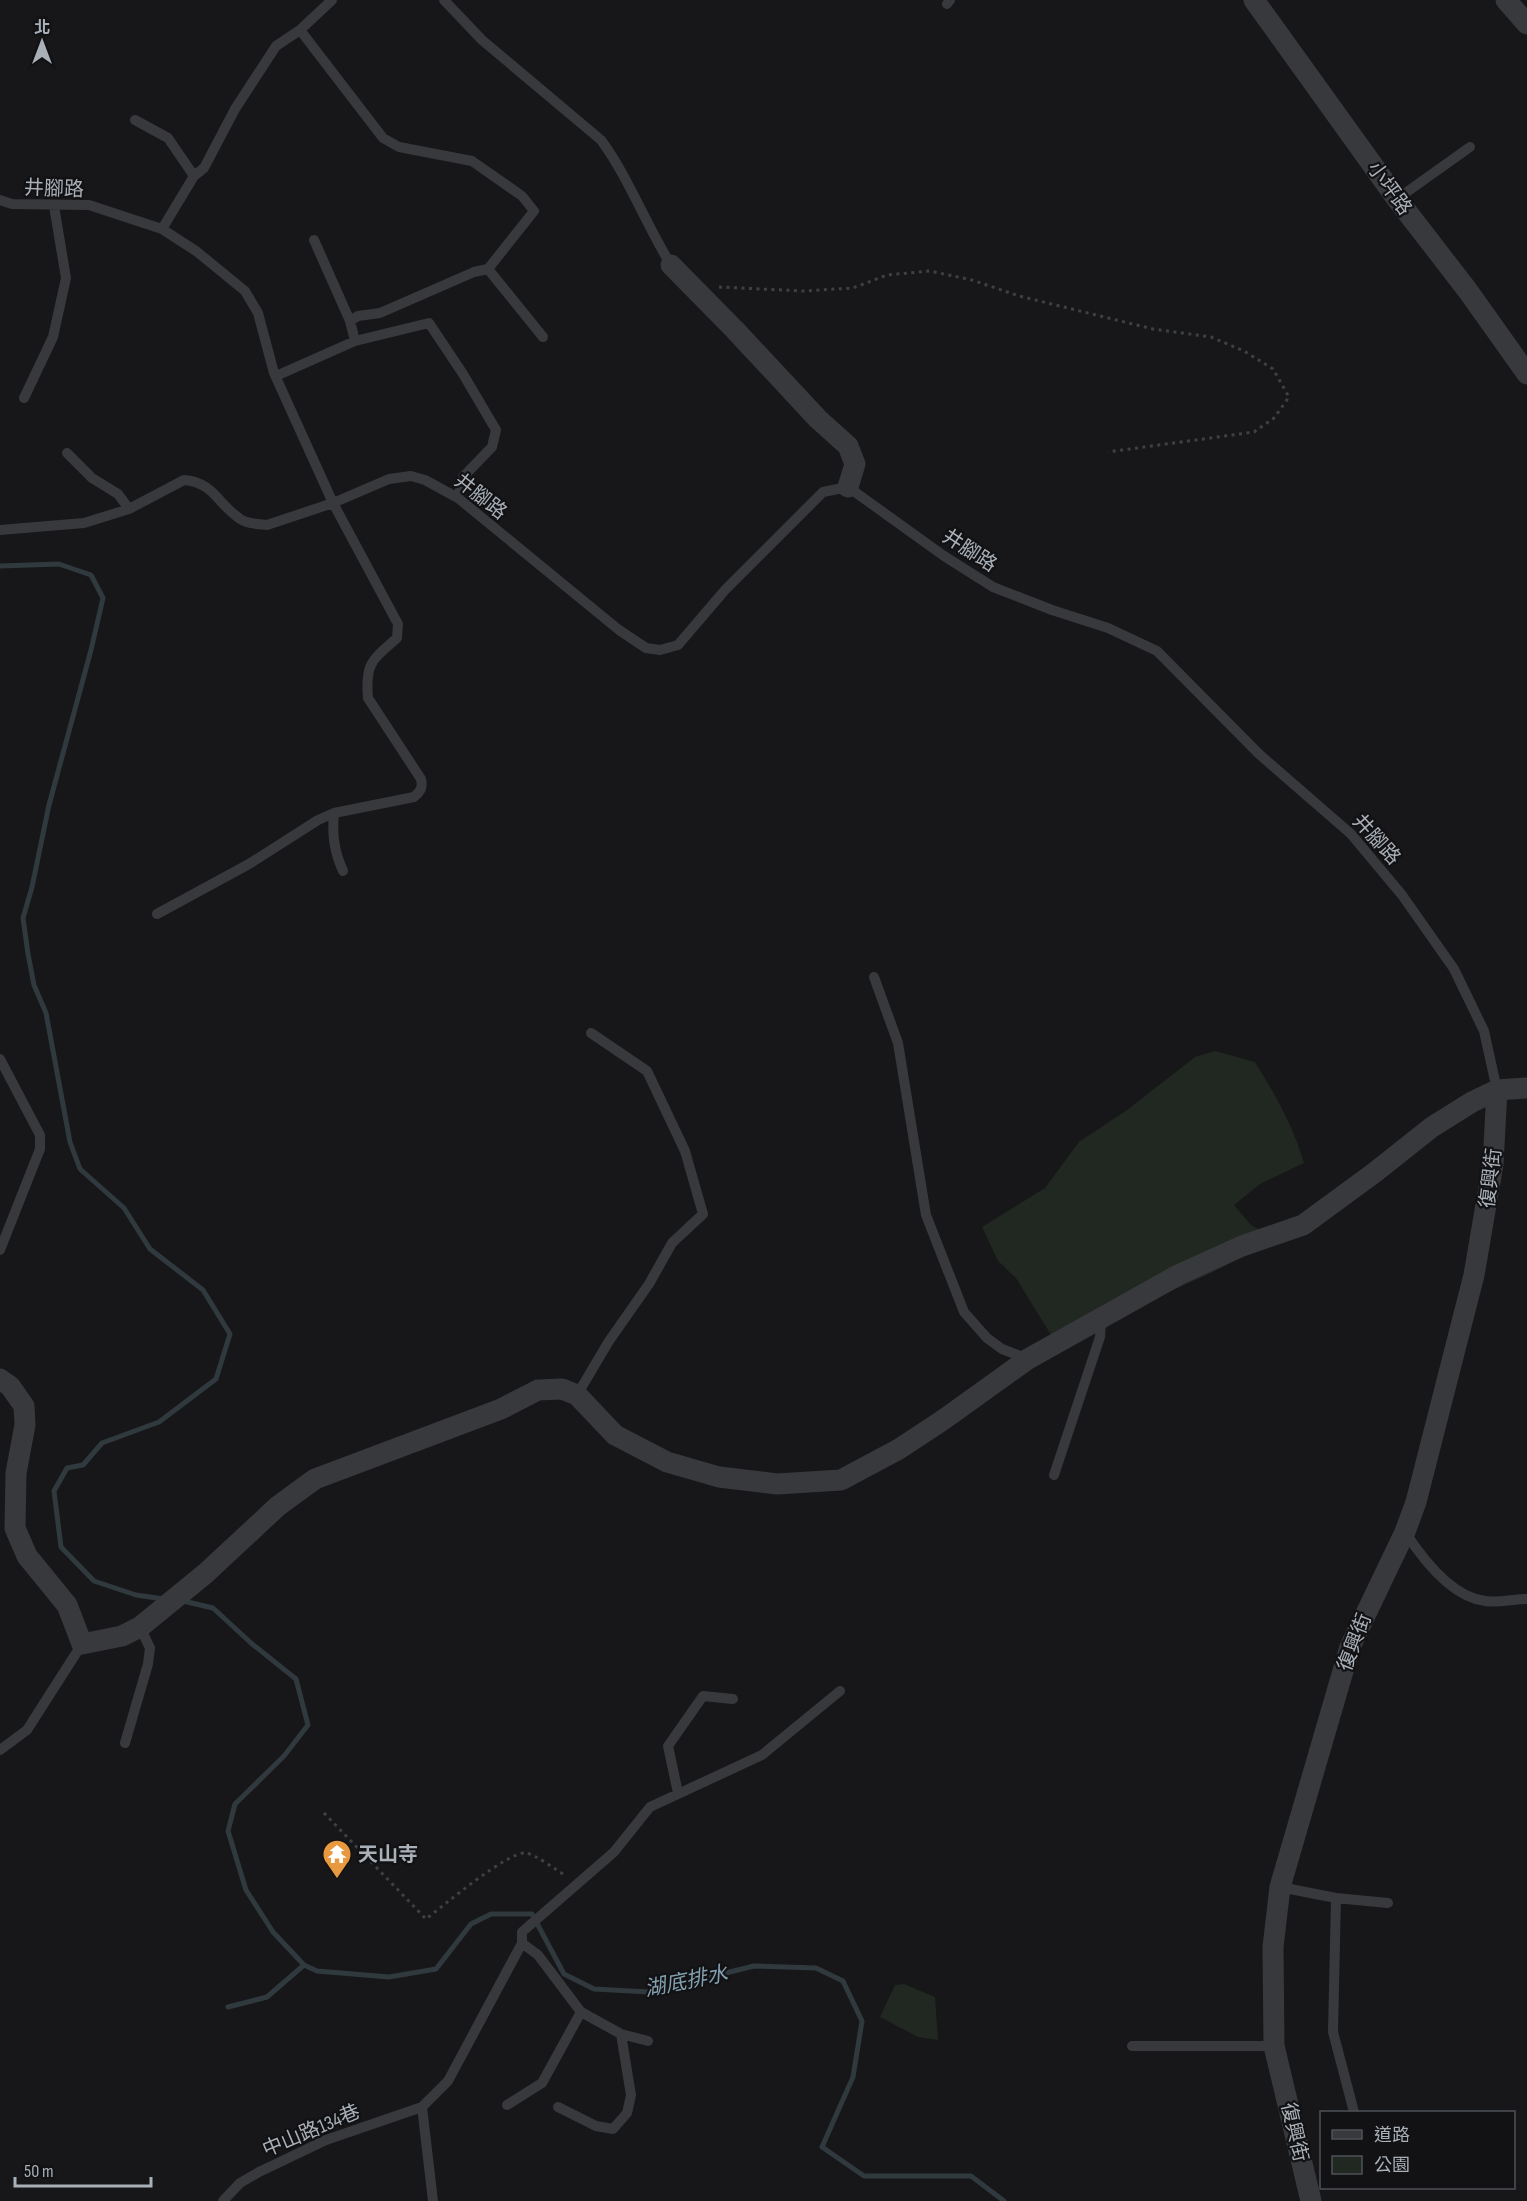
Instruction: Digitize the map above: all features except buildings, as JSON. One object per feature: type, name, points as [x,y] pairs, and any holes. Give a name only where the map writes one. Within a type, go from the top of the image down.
[{"type":"street","name":"小坪路","points":[[1254,0],[1397,199],[1468,291],[1527,374]]},
{"type":"street","points":[[1506,0],[1527,24]]},
{"type":"street","points":[[671,265],[818,419],[848,446],[855,464],[848,487]]},
{"type":"street","points":[[0,1380],[10,1386],[24,1406],[25,1425],[16,1473],[15,1528],[27,1556],[68,1605],[82,1644],[122,1636],[141,1627],[206,1573],[278,1506],[315,1479],[501,1409],[538,1390],[562,1389],[577,1395],[615,1435],[667,1462],[719,1477],[777,1484],[841,1480],[917,1437],[1029,1359],[1178,1275],[1242,1246],[1303,1225],[1432,1127],[1497,1090],[1527,1088]]},
{"type":"street","name":"復興街","points":[[1311,2201],[1274,2046],[1273,1947],[1280,1887],[1350,1647],[1406,1532],[1416,1502],[1474,1275],[1492,1164],[1497,1090]]},
{"type":"lane","points":[[162,229],[194,176],[204,168],[236,109],[276,46],[300,30],[332,0]]},
{"type":"lane","points":[[444,0],[482,40],[601,140],[613,156],[651,232],[671,265]]},
{"type":"lane","points":[[300,30],[383,138],[399,147],[472,161],[522,196],[534,211],[488,269],[474,272],[380,313],[358,316],[350,321]]},
{"type":"lane","points":[[135,120],[168,138],[194,176]]},
{"type":"lane","points":[[1397,199],[1470,147]]},
{"type":"lane","name":"井腳路","points":[[0,200],[12,204],[89,205],[162,229],[196,251],[245,291],[258,313],[276,376],[333,503],[398,624],[397,638],[372,660],[367,684],[368,698],[421,778],[422,786],[414,797],[334,813],[318,820],[249,864],[157,914]]},
{"type":"lane","points":[[24,398],[53,337],[66,278],[54,206]]},
{"type":"lane","points":[[314,240],[350,321],[355,341]]},
{"type":"lane","points":[[488,269],[543,337]]},
{"type":"lane","points":[[276,376],[355,341],[429,323],[496,430],[492,447],[463,477],[458,498]]},
{"type":"lane","points":[[67,453],[92,478],[118,494],[129,509]]},
{"type":"lane","name":"井腳路","points":[[0,530],[84,523],[129,509],[184,480],[194,481],[207,487],[240,519],[267,525],[333,503],[389,479],[411,476],[425,480],[458,498],[619,630],[646,648],[660,650],[678,645],[725,590],[823,492],[848,487],[944,556],[993,587],[1052,610],[1108,628],[1157,651],[1259,754],[1351,834],[1402,895],[1454,969],[1484,1031],[1497,1090]]},
{"type":"lane","points":[[334,813],[332,836],[335,852],[343,871]]},
{"type":"lane","points":[[874,977],[898,1042],[926,1215],[964,1312],[987,1338],[1002,1348],[1029,1359]]},
{"type":"lane","points":[[577,1395],[609,1341],[649,1284],[672,1243],[704,1214],[685,1151],[647,1071],[591,1033]]},
{"type":"lane","points":[[0,1059],[40,1135],[40,1149],[0,1250]]},
{"type":"lane","points":[[1054,1475],[1100,1337],[1101,1319]]},
{"type":"lane","points":[[1406,1532],[1418,1550],[1451,1587],[1484,1601],[1527,1599]]},
{"type":"lane","points":[[125,1743],[148,1664],[150,1648],[141,1627]]},
{"type":"lane","points":[[0,1750],[27,1730],[82,1644]]},
{"type":"lane","points":[[648,2041],[621,2034],[581,2012],[522,1938],[614,1852],[650,1807],[762,1755],[840,1691]]},
{"type":"lane","points":[[678,1793],[668,1746],[703,1696],[733,1699]]},
{"type":"lane","points":[[1280,1887],[1336,1898],[1388,1902]]},
{"type":"lane","points":[[1336,1898],[1333,2032],[1354,2111]]},
{"type":"lane","name":"中山路134巷","points":[[224,2201],[240,2183],[307,2149],[346,2132],[422,2107],[448,2081],[522,1938]]},
{"type":"lane","points":[[507,2105],[542,2083],[581,2012]]},
{"type":"lane","points":[[558,2107],[596,2126],[613,2129],[627,2113],[631,2095],[621,2034]]},
{"type":"lane","points":[[1132,2046],[1274,2046]]},
{"type":"lane","points":[[422,2107],[433,2201]]},
{"type":"path","points":[[693,288],[746,287],[803,291],[853,288],[887,275],[930,271],[972,280],[1020,296],[1153,329],[1211,337],[1244,351],[1273,369],[1289,397],[1274,418],[1254,432],[1108,452]]},
{"type":"path","points":[[324,1813],[426,1918],[500,1863],[518,1854],[527,1853],[579,1883]]},
{"type":"green space","points":[[1215,1051],[1255,1062],[1283,1111],[1304,1163],[1260,1184],[1234,1205],[1250,1224],[1275,1240],[1211,1273],[1056,1343],[1016,1278],[998,1261],[982,1227],[1045,1188],[1079,1142],[1127,1110],[1195,1057]]},
{"type":"green space","points":[[904,1984],[935,1997],[938,2040],[918,2037],[880,2017],[895,1985]]},
{"type":"waterway","points":[[0,566],[59,564],[91,575],[103,598],[49,805],[32,887],[23,918],[34,985],[46,1013],[70,1142],[80,1169],[124,1208],[150,1249],[203,1290],[230,1334],[216,1379],[159,1422],[102,1443],[83,1465],[67,1468],[54,1491],[61,1547],[94,1581],[136,1595],[164,1599]]},
{"type":"waterway","points":[[183,1601],[213,1608],[251,1643],[296,1679],[308,1725],[284,1756],[235,1804],[228,1831],[246,1890],[273,1932],[304,1965]]},
{"type":"waterway","name":"湖底排水","points":[[228,2007],[267,1997],[304,1965],[317,1971],[389,1977],[436,1969],[471,1924],[491,1914],[532,1914],[564,1974],[594,1989],[649,1992],[754,1966],[816,1968],[843,1981],[862,2021],[853,2077],[822,2147],[864,2176],[971,2176],[1004,2201]]},
{"type":"place","name":"天山寺","points":[[337,1880]]}]
